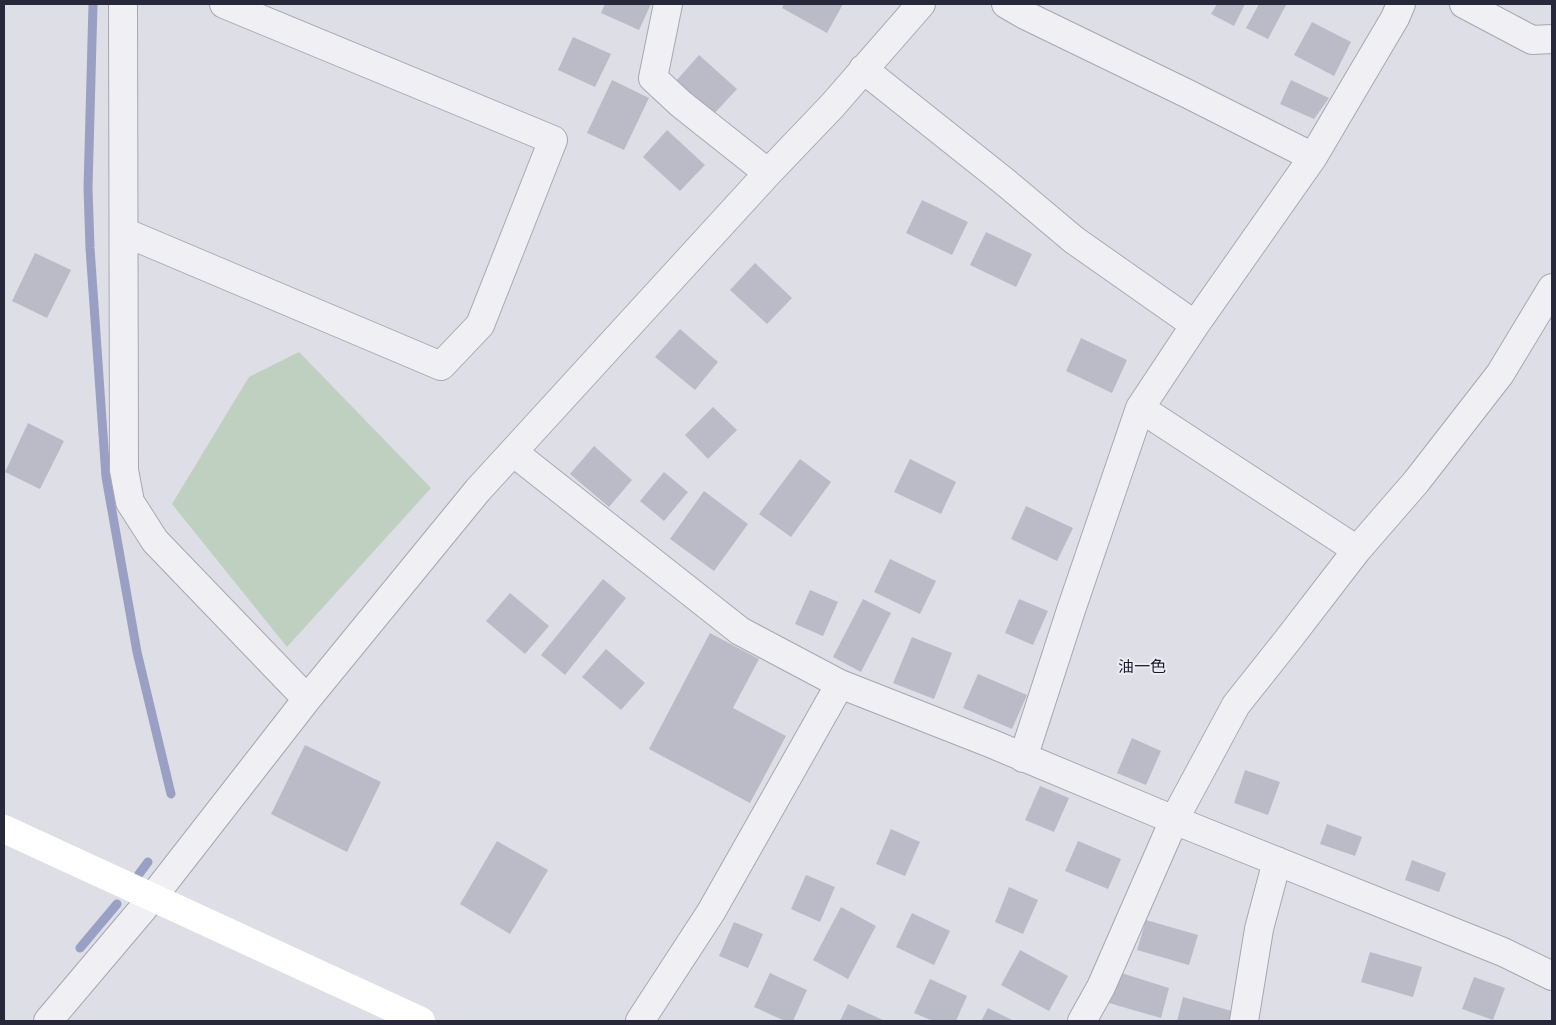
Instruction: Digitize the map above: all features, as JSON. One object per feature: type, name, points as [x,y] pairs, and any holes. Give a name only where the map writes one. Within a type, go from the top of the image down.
[{"type":"street","points":[[123,4],[124,470],[130,502],[155,541],[306,699]]},
{"type":"street","points":[[124,232],[441,366],[480,325],[553,140],[224,4]]},
{"type":"street","points":[[668,4],[652,78],[681,104],[768,173]]},
{"type":"street","points":[[48,1021],[152,898],[306,699],[478,490],[768,173],[832,106],[921,4]]},
{"type":"street","points":[[1006,4],[1313,157]]},
{"type":"street","points":[[1022,758],[1140,408],[1313,157],[1395,18],[1401,4]]},
{"type":"street","points":[[1464,4],[1532,40],[1552,39]]},
{"type":"street","points":[[863,69],[1005,182],[1074,240],[1196,325]]},
{"type":"street","points":[[1082,1021],[1101,987],[1174,820],[1236,705],[1357,550],[1416,482],[1500,374],[1552,288]]},
{"type":"street","points":[[1140,408],[1357,550]]},
{"type":"street","points":[[513,452],[740,631],[840,684],[1502,952],[1552,976]]},
{"type":"street","points":[[640,1021],[711,912],[840,684]]},
{"type":"street","points":[[4,829],[421,1021]]},
{"type":"street","points":[[1244,1021],[1259,930],[1277,861]]},
{"type":"green space","points":[[299,352],[431,488],[287,647],[172,504],[249,377]]},
{"type":"building","points":[[605,4],[651,4],[639,30],[601,13]]},
{"type":"building","points":[[784,4],[843,4],[827,33],[782,8]]},
{"type":"building","points":[[1217,4],[1245,4],[1234,26],[1211,14]]},
{"type":"building","points":[[1259,4],[1286,5],[1268,39],[1246,28]]},
{"type":"building","points":[[1312,22],[1351,42],[1334,76],[1294,55]]},
{"type":"building","points":[[573,37],[611,54],[595,87],[558,70]]},
{"type":"building","points":[[699,55],[737,89],[712,116],[675,82]]},
{"type":"building","points":[[612,80],[649,98],[624,150],[587,133]]},
{"type":"building","points":[[1291,80],[1329,98],[1314,119],[1280,104]]},
{"type":"building","points":[[667,130],[705,165],[680,191],[643,157]]},
{"type":"building","points":[[922,200],[968,222],[952,255],[906,233]]},
{"type":"building","points":[[986,232],[1032,254],[1016,287],[970,265]]},
{"type":"building","points":[[35,253],[71,270],[47,318],[12,301]]},
{"type":"building","points":[[755,263],[792,298],[767,324],[730,290]]},
{"type":"building","points":[[680,329],[718,362],[695,390],[655,357]]},
{"type":"building","points":[[1081,338],[1127,360],[1112,393],[1066,371]]},
{"type":"building","points":[[713,407],[737,430],[708,459],[685,435]]},
{"type":"building","points":[[28,423],[64,441],[40,489],[5,472]]},
{"type":"building","points":[[594,446],[632,480],[609,507],[570,474]]},
{"type":"building","points":[[800,459],[831,482],[791,537],[759,514]]},
{"type":"building","points":[[910,459],[956,482],[941,514],[894,492]]},
{"type":"building","points":[[664,472],[688,492],[664,521],[640,501]]},
{"type":"building","points":[[704,491],[748,524],[714,571],[670,539]]},
{"type":"building","points":[[1026,506],[1073,528],[1057,561],[1011,539]]},
{"type":"building","points":[[890,559],[936,581],[920,614],[874,592]]},
{"type":"building","points":[[603,579],[626,598],[565,675],[541,655]]},
{"type":"building","points":[[810,590],[838,602],[823,636],[795,624]]},
{"type":"building","points":[[510,593],[549,626],[525,654],[486,621]]},
{"type":"building","points":[[863,599],[891,613],[861,672],[833,657]]},
{"type":"building","points":[[1019,599],[1048,611],[1033,645],[1005,633]]},
{"type":"building","points":[[710,633],[759,659],[733,708],[786,736],[750,803],[649,749]]},
{"type":"building","points":[[912,637],[952,653],[934,699],[893,683]]},
{"type":"building","points":[[606,649],[645,683],[621,710],[582,677]]},
{"type":"building","points":[[978,674],[1027,695],[1012,729],[963,708]]},
{"type":"building","points":[[1132,738],[1161,751],[1146,785],[1117,773]]},
{"type":"building","points":[[305,745],[381,782],[347,852],[271,814]]},
{"type":"building","points":[[1245,770],[1280,782],[1268,815],[1234,803]]},
{"type":"building","points":[[1040,786],[1069,798],[1054,832],[1025,820]]},
{"type":"building","points":[[1327,824],[1362,837],[1355,856],[1320,844]]},
{"type":"building","points":[[891,829],[920,842],[905,876],[876,864]]},
{"type":"building","points":[[497,841],[548,870],[510,934],[460,904]]},
{"type":"building","points":[[1078,841],[1121,859],[1108,889],[1065,871]]},
{"type":"building","points":[[1412,860],[1446,873],[1439,892],[1405,880]]},
{"type":"building","points":[[806,875],[835,887],[820,922],[791,909]]},
{"type":"building","points":[[1009,887],[1038,900],[1023,934],[995,922]]},
{"type":"building","points":[[841,907],[876,926],[848,979],[813,960]]},
{"type":"building","points":[[912,913],[950,931],[934,965],[896,947]]},
{"type":"building","points":[[1146,920],[1198,935],[1189,965],[1137,950]]},
{"type":"building","points":[[734,922],[763,934],[748,968],[719,956]]},
{"type":"building","points":[[1020,950],[1068,976],[1049,1011],[1001,985]]},
{"type":"building","points":[[1370,952],[1422,967],[1413,997],[1361,982]]},
{"type":"building","points":[[1118,972],[1169,988],[1161,1018],[1109,1003]]},
{"type":"building","points":[[770,973],[807,990],[793,1021],[785,1021],[754,1007]]},
{"type":"building","points":[[1474,977],[1505,988],[1493,1020],[1462,1009]]},
{"type":"building","points":[[930,979],[967,996],[956,1021],[933,1021],[914,1013]]},
{"type":"building","points":[[1183,997],[1235,1012],[1233,1021],[1177,1021]]},
{"type":"building","points":[[848,1004],[885,1021],[840,1021]]},
{"type":"building","points":[[988,1008],[1014,1021],[981,1021]]},
{"type":"waterway","points":[[93,4],[88,188],[90,248],[106,477],[137,652],[171,794]]},
{"type":"waterway","points":[[139,874],[148,862]]},
{"type":"waterway","points":[[80,948],[117,904]]},
{"type":"district","name":"油一色","points":[[1142,668]]}]
